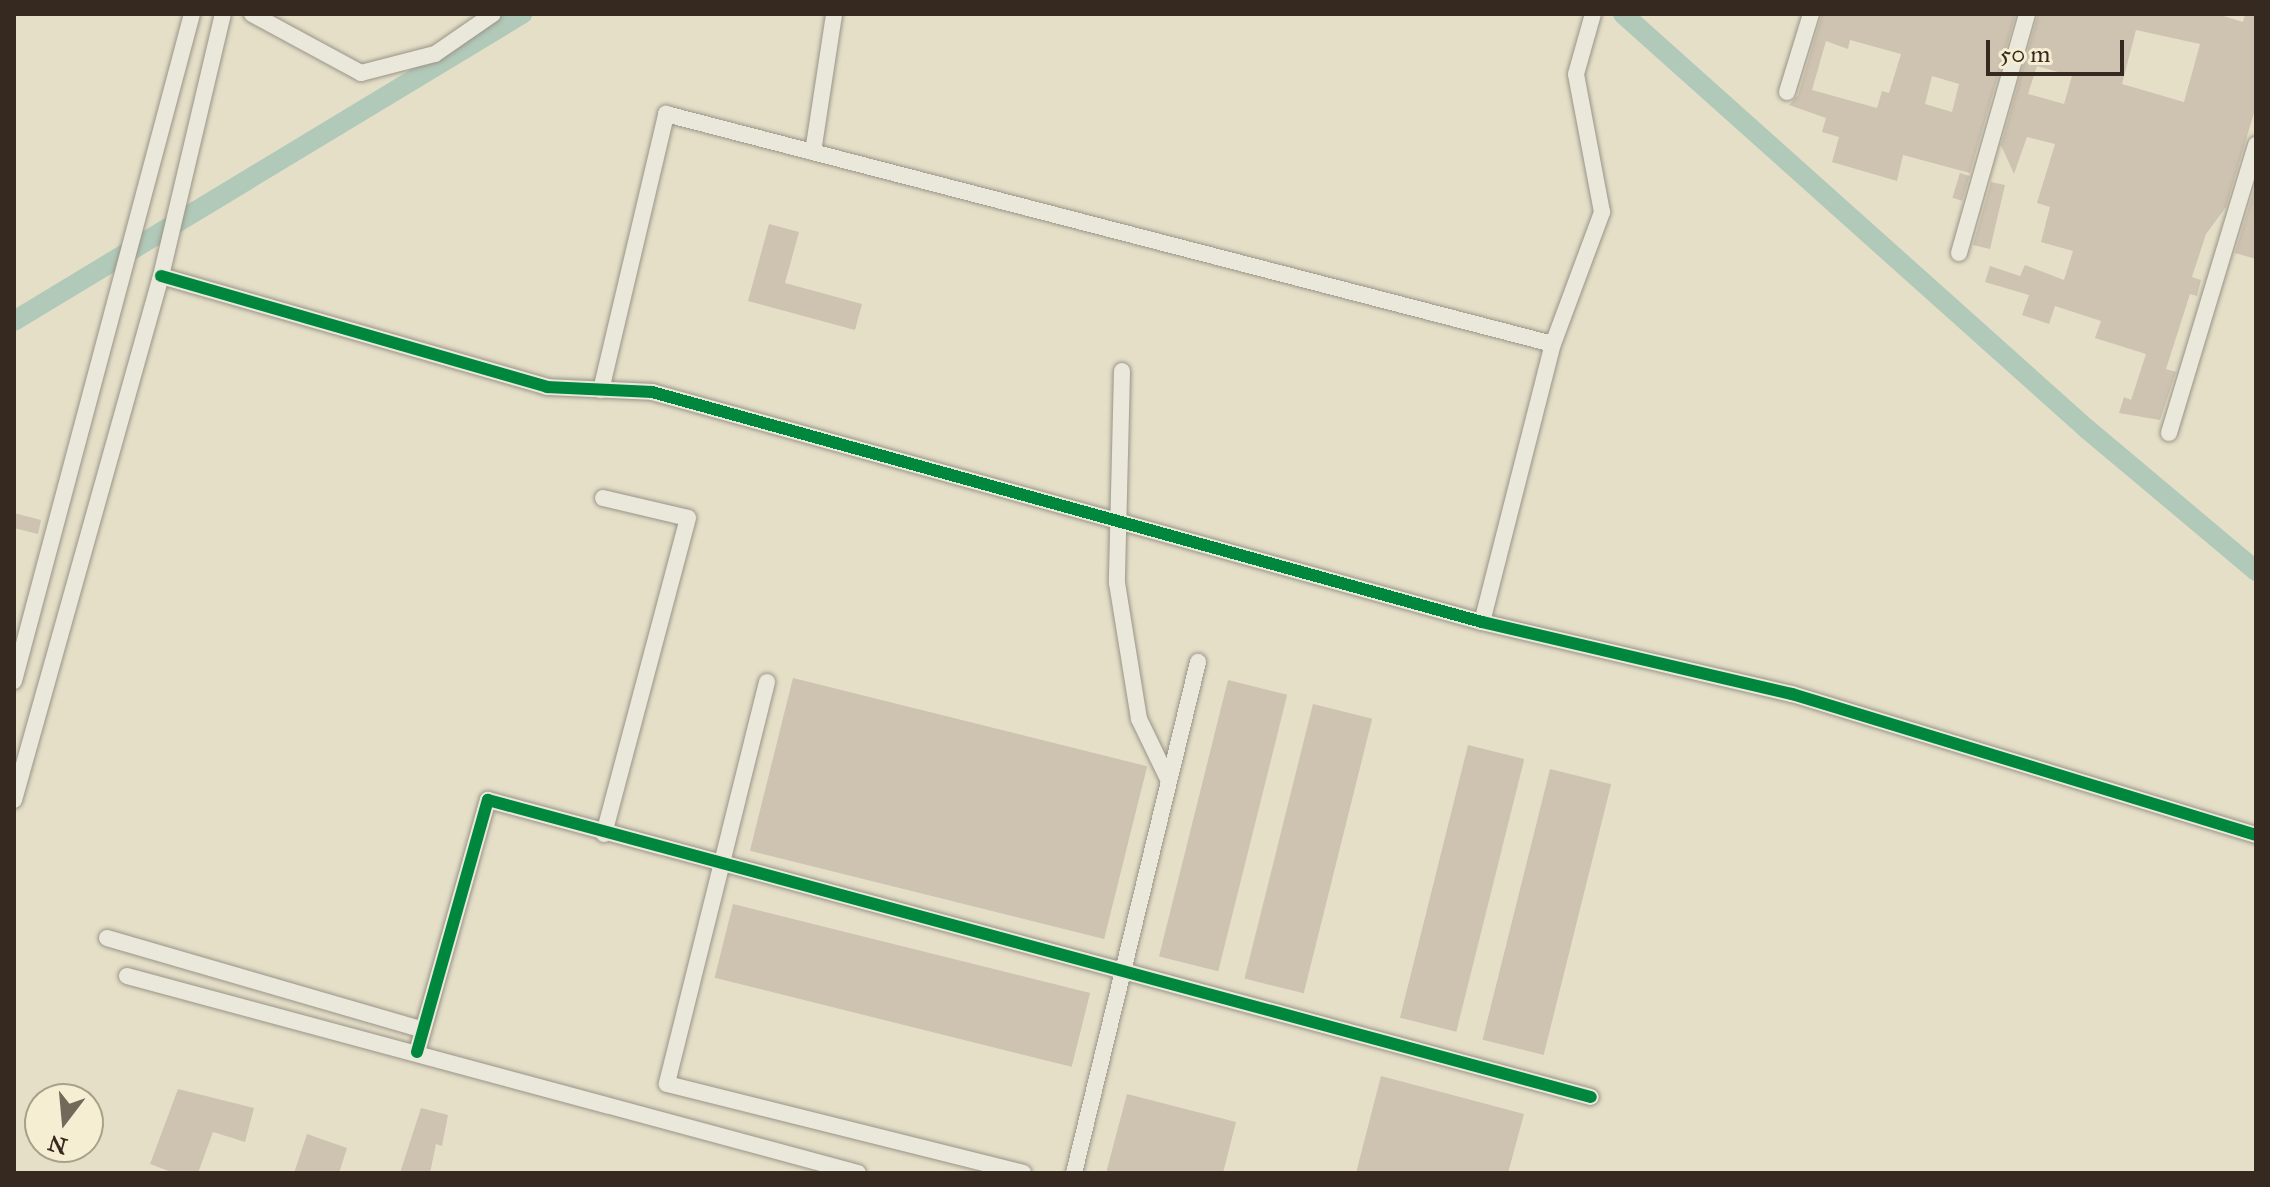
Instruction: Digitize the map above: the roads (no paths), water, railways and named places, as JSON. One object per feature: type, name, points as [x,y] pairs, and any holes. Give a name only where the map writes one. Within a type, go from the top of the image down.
[{"type":"street","points":[[14,681],[192,14]]},
{"type":"street","points":[[14,800],[161,276],[223,14]]},
{"type":"street","points":[[252,14],[361,73],[435,54],[493,14]]},
{"type":"street","points":[[813,152],[834,14]]},
{"type":"street","points":[[1482,622],[1553,344],[1602,212],[1576,74],[1593,14]]},
{"type":"street","points":[[1787,92],[1811,14]]},
{"type":"street","points":[[1959,253],[2027,14]]},
{"type":"street","points":[[601,390],[666,114],[1553,344]]},
{"type":"street","points":[[2169,433],[2256,145]]},
{"type":"street","points":[[161,276],[547,387],[652,392],[1482,622],[1792,694],[2256,835]]},
{"type":"street","points":[[1122,371],[1117,583],[1139,719],[1168,779]]},
{"type":"street","points":[[603,498],[688,518],[604,834]]},
{"type":"street","points":[[1074,1173],[1119,972],[1198,662]]},
{"type":"street","points":[[767,682],[724,866],[667,1084],[1023,1173]]},
{"type":"street","points":[[417,1052],[488,800],[604,834],[1591,1097]]},
{"type":"street","points":[[107,938],[423,1030]]},
{"type":"street","points":[[127,976],[858,1173]]},
{"type":"waterway","points":[[14,321],[522,14]]},
{"type":"waterway","points":[[1623,14],[2087,429],[2256,571]]}]
